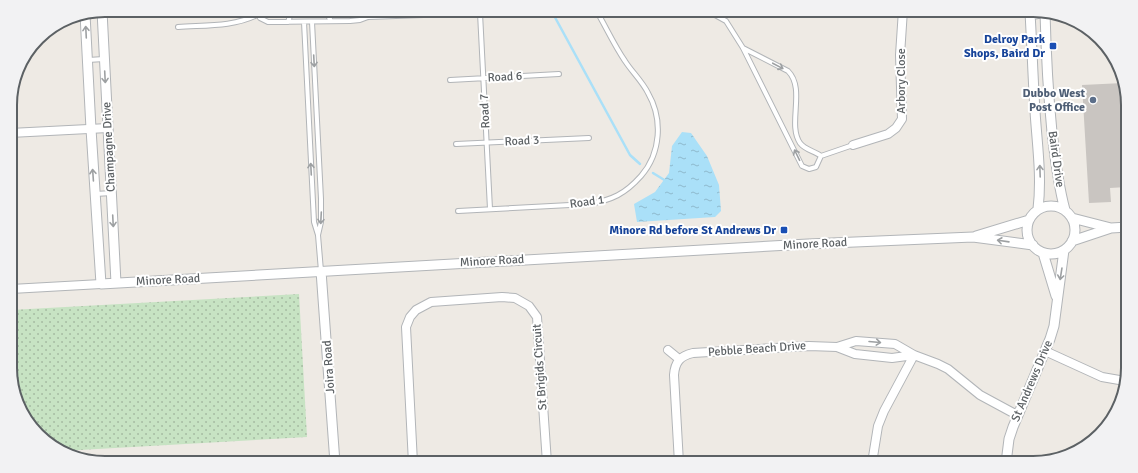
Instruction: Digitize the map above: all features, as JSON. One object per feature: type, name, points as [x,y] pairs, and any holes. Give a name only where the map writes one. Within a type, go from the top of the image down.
[{"type":"street","name":"Champagne Drive","points":[[102,17],[116,283]]},
{"type":"street","name":"Arbory Close","points":[[853,145],[888,134],[896,128],[902,119],[900,55],[903,17]]},
{"type":"street","name":"Baird Drive","points":[[1028,17],[1040,170],[1038,209]]},
{"type":"street","name":"Baird Drive","points":[[1045,18],[1050,112],[1056,171],[1065,210]]},
{"type":"street","name":"Champagne Drive","points":[[85,20],[90,129],[101,284]]},
{"type":"street","points":[[17,133],[108,128]]},
{"type":"street","points":[[1052,205],[1065,210],[1072,218],[1075,225],[1075,233],[1072,241],[1064,250],[1058,253],[1050,254],[1032,246],[1027,233],[1029,220],[1038,209],[1044,206],[1052,205]]},
{"type":"street","points":[[1072,218],[1111,228]]},
{"type":"street","name":"Minore Road","points":[[973,237],[1029,220]]},
{"type":"street","points":[[1072,241],[1111,228],[1121,227]]},
{"type":"street","name":"Minore Road","points":[[17,289],[800,244],[973,237],[1032,246]]},
{"type":"street","name":"St Andrews Drive","points":[[1007,456],[1009,439],[1017,415],[1045,351],[1054,326],[1064,250]]},
{"type":"street","name":"St Andrews Drive","points":[[1043,252],[1057,299]]},
{"type":"street","name":"Joira Road","points":[[322,271],[335,456]]},
{"type":"street","name":"St Brigids Circuit","points":[[413,456],[406,327],[410,317],[416,310],[431,302],[502,297],[515,298],[529,306],[537,317],[547,456]]},
{"type":"street","name":"Pebble Beach Drive","points":[[679,359],[687,354],[693,353],[788,346],[837,347],[856,341],[895,344],[914,355],[948,369],[980,395],[1017,415]]},
{"type":"street","name":"Pebble Beach Drive","points":[[837,347],[855,354],[892,358],[914,355]]},
{"type":"street","points":[[668,350],[679,359],[676,364],[674,375],[679,456]]},
{"type":"street","points":[[1045,351],[1102,376],[1120,381]]},
{"type":"street","points":[[873,456],[878,426],[884,411],[914,355]]},
{"type":"lane","points":[[178,26],[229,24],[252,17]]},
{"type":"lane","points":[[260,17],[268,22],[356,21],[368,17]]},
{"type":"lane","points":[[288,22],[290,17]]},
{"type":"lane","points":[[329,17],[331,21]]},
{"type":"lane","name":"Road 7","points":[[480,17],[490,209]]},
{"type":"lane","name":"Road 1","points":[[458,211],[602,202],[615,198],[626,192],[645,172],[652,160],[656,148],[658,133],[654,105],[641,82],[624,61],[600,17]]},
{"type":"lane","points":[[719,17],[726,21],[743,48],[802,166],[808,169],[816,166],[821,156],[853,145]]},
{"type":"lane","points":[[304,22],[314,222],[318,235],[322,271]]},
{"type":"lane","points":[[312,22],[321,199],[321,222],[318,235]]},
{"type":"lane","points":[[743,48],[788,71],[793,76],[796,93],[795,132],[801,144],[807,149],[821,156]]},
{"type":"lane","points":[[87,60],[104,59]]},
{"type":"lane","name":"Road 6","points":[[450,80],[559,74]]},
{"type":"lane","name":"Road 3","points":[[456,144],[589,138]]},
{"type":"lane","points":[[95,194],[112,193]]},
{"type":"lane","points":[[313,199],[321,199]]},
{"type":"green space","points":[[299,294],[307,437],[75,450],[71,449],[51,438],[35,422],[24,402],[20,391],[17,368],[17,310]]},
{"type":"water","points":[[682,132],[691,133],[707,156],[719,185],[721,211],[715,217],[637,222],[634,204],[655,192],[669,173],[672,146]]},
{"type":"building","points":[[1118,83],[1121,105],[1121,187],[1110,188],[1111,202],[1089,203],[1082,85]]},
{"type":"waterway","points":[[555,17],[630,155],[640,164]]},
{"type":"waterway","points":[[653,173],[666,181]]},
{"type":"place","name":"Delroy Park Shops, Baird Dr","points":[[1053,46]]},
{"type":"place","name":"Dubbo West Post Office","points":[[1093,100]]},
{"type":"place","name":"Minore Rd before St Andrews Dr","points":[[784,230]]}]
